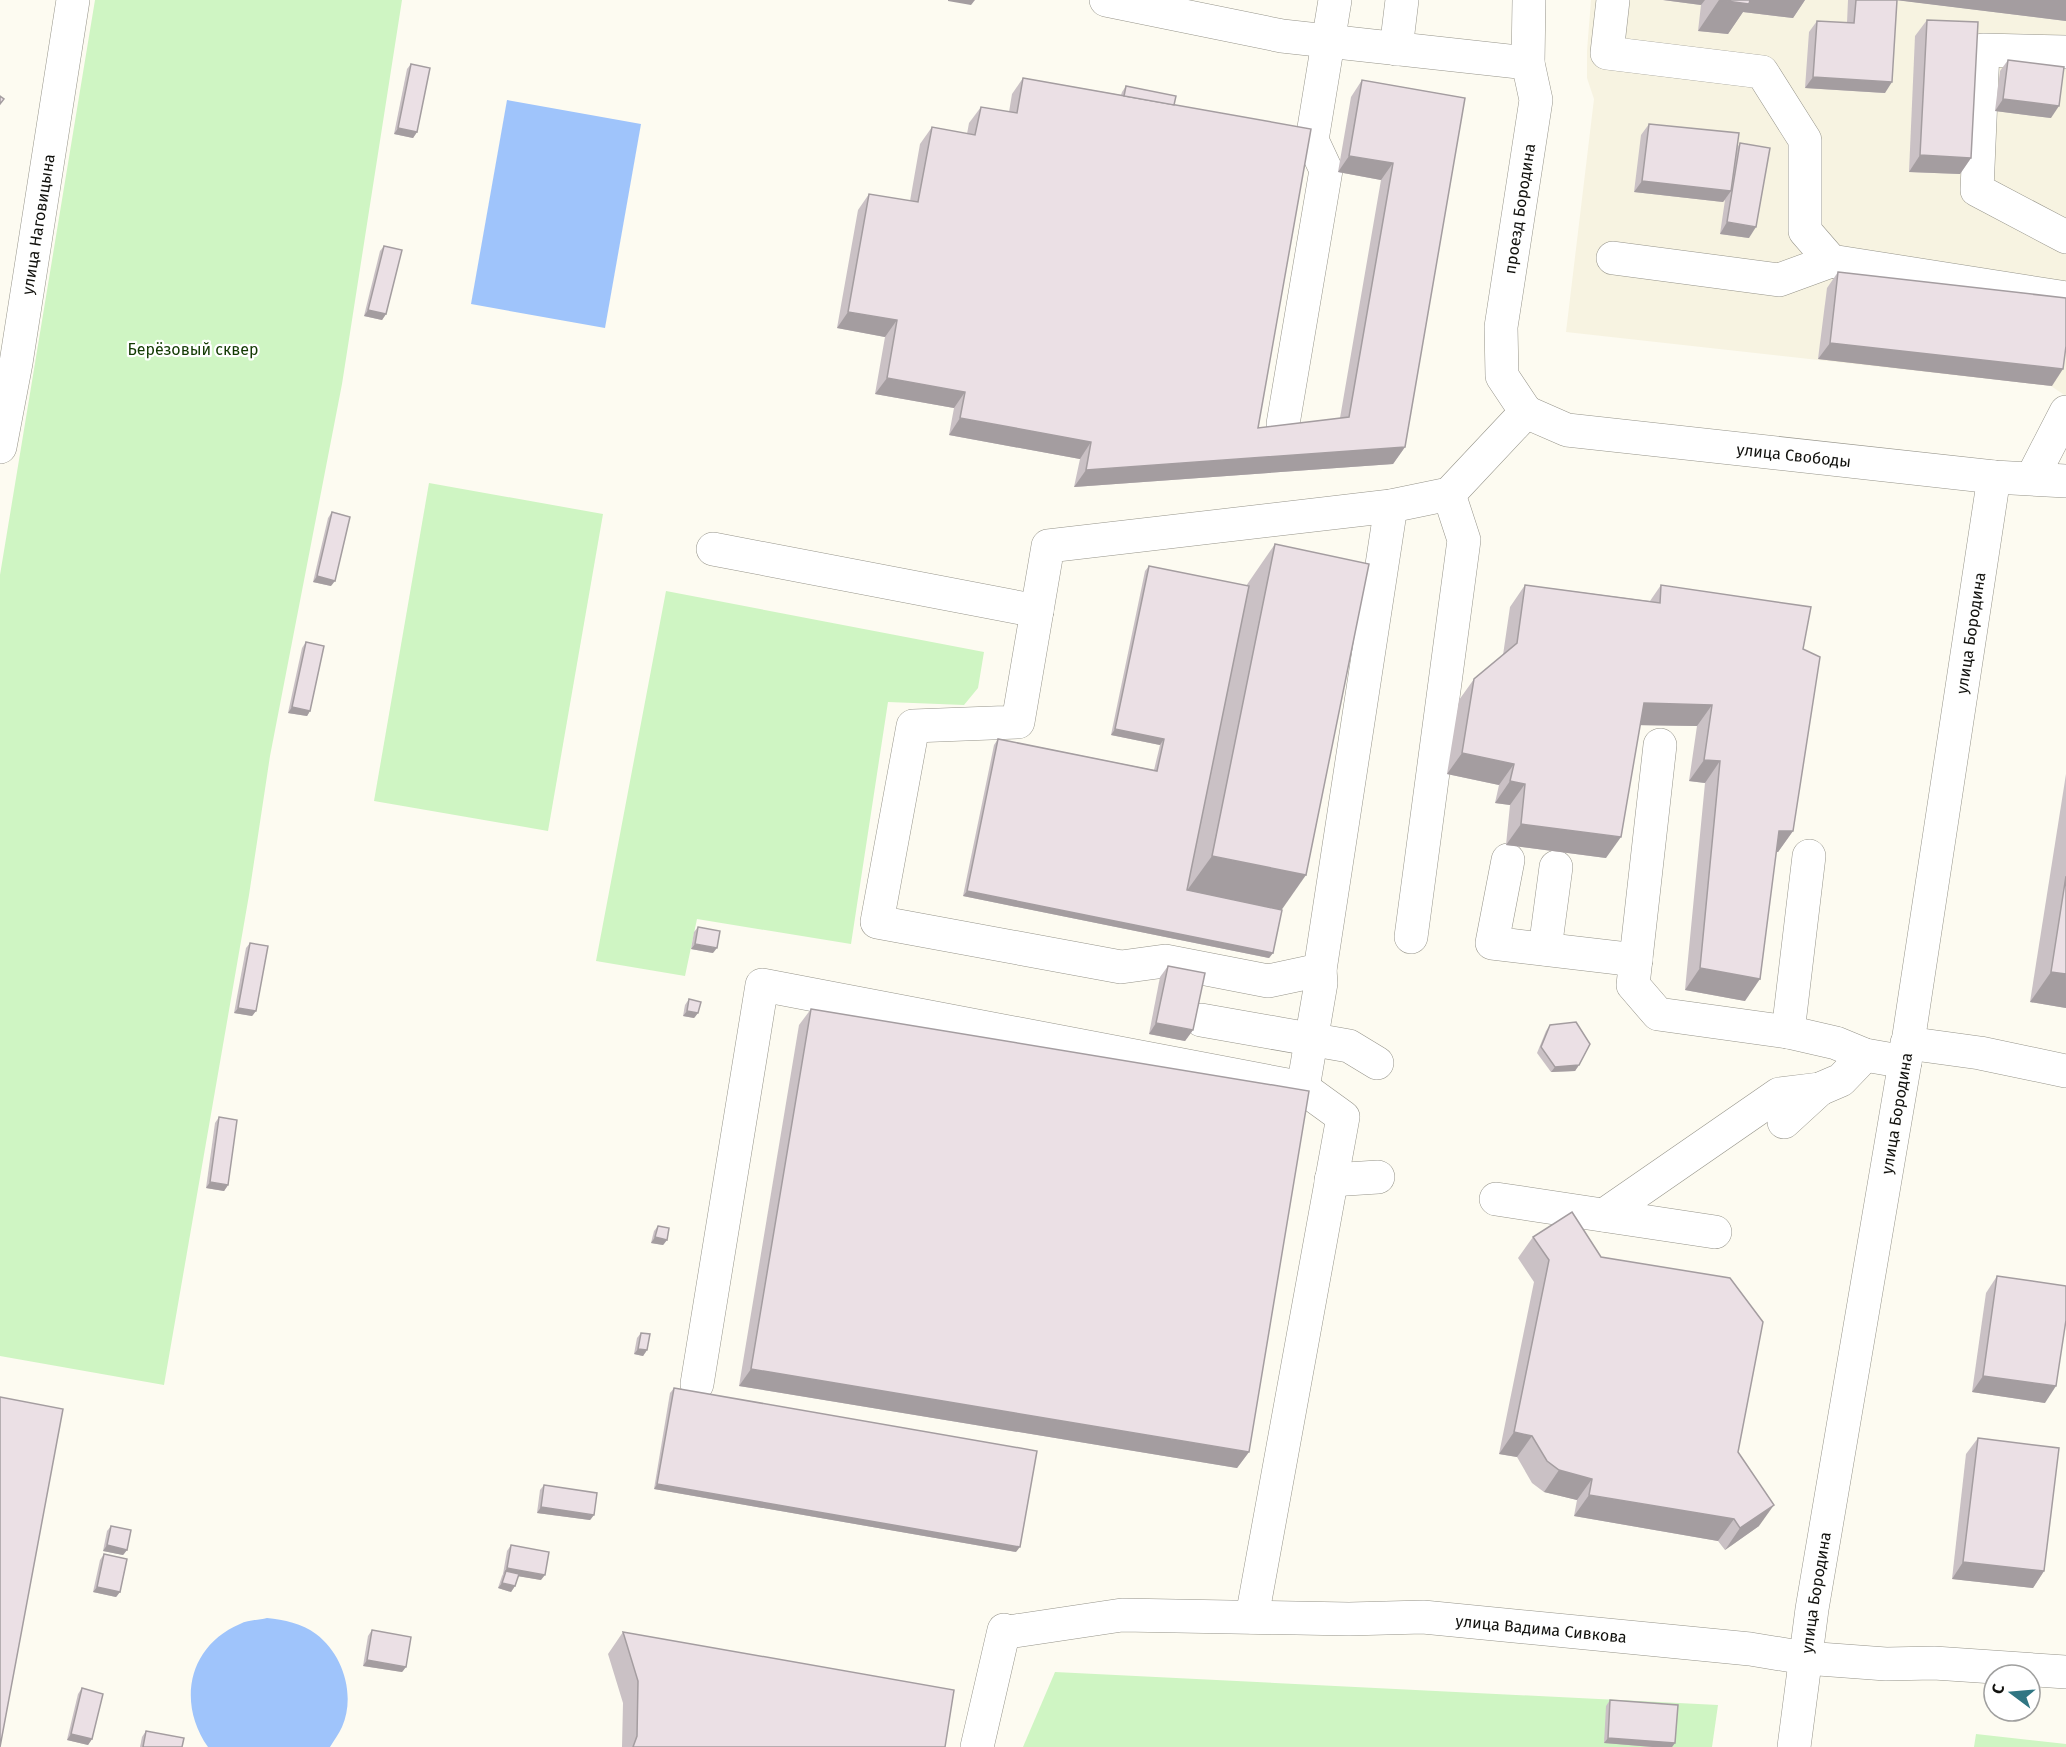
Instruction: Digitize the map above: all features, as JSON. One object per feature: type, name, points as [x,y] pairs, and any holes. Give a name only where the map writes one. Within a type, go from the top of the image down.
[{"type":"street","name":"улица Наговицына","points":[[0,447],[8,358],[73,0]]},
{"type":"street","points":[[1106,0],[1282,36],[1528,63]]},
{"type":"street","points":[[1283,424],[1326,170],[1312,140],[1335,0]]},
{"type":"street","points":[[1396,49],[1402,0]]},
{"type":"street","name":"проезд Бородина","points":[[1526,412],[1502,376],[1501,327],[1536,100],[1528,63],[1529,0]]},
{"type":"street","points":[[1613,0],[1607,53],[1762,72],[1805,140],[1805,231],[1831,261]]},
{"type":"street","points":[[2066,52],[1983,50],[1977,190],[2066,237]]},
{"type":"street","points":[[1613,258],[1779,280],[1831,261],[2066,298]]},
{"type":"street","points":[[1320,970],[1268,981],[1165,961],[1121,967],[878,922],[913,726],[1018,722],[1048,546],[1391,506],[1449,494],[1526,412]]},
{"type":"street","name":"улица Свободы","points":[[1526,412],[1567,430],[1994,477],[2066,481]]},
{"type":"street","points":[[2032,478],[2066,412]]},
{"type":"street","name":"улица Бородина","points":[[1794,1747],[1805,1658],[1906,1053],[1994,477]]},
{"type":"street","points":[[1411,937],[1464,540],[1449,494]]},
{"type":"street","points":[[1303,1088],[1321,983],[1320,970],[1391,506]]},
{"type":"street","points":[[713,549],[1037,611]]},
{"type":"street","points":[[1660,745],[1633,985],[1658,1014],[1788,1032],[1836,1043],[1864,1054],[1980,1053],[2066,1071]]},
{"type":"street","points":[[1788,1032],[1809,856]]},
{"type":"street","points":[[1508,860],[1492,943],[1636,960]]},
{"type":"street","points":[[1545,949],[1556,867]]},
{"type":"street","points":[[697,1384],[762,985],[1303,1088],[1343,1117],[1252,1617]]},
{"type":"street","points":[[1201,1020],[1349,1046],[1377,1063]]},
{"type":"street","points":[[1604,1215],[1779,1094],[1820,1089],[1841,1080],[1864,1054]]},
{"type":"street","points":[[1784,1122],[1820,1089]]},
{"type":"street","points":[[1331,1180],[1378,1177]]},
{"type":"street","points":[[1496,1199],[1715,1232]]},
{"type":"street","name":"улица Вадима Сивкова","points":[[977,1747],[1009,1630],[1122,1615],[1349,1619],[1423,1617],[1750,1649],[1805,1658],[1886,1664],[1934,1663],[2066,1672]]},
{"type":"shaded area","points":[[1591,0],[2066,0],[2066,396],[2051,386],[1566,332],[1594,99],[1587,78]]},
{"type":"green space","name":"Берёзовый сквер","points":[[95,0],[402,0],[342,384],[270,756],[249,895],[164,1385],[0,1356],[0,575]]},
{"type":"green space","points":[[429,483],[603,514],[548,831],[374,801]]},
{"type":"green space","points":[[666,591],[984,652],[978,688],[964,705],[888,702],[851,944],[697,919],[685,976],[596,961]]},
{"type":"green space","points":[[1055,1672],[1718,1705],[1712,1747],[1023,1747]]},
{"type":"green space","points":[[1976,1734],[2066,1744],[2066,1747],[1974,1747]]},
{"type":"water","points":[[507,100],[641,124],[605,328],[471,304]]},
{"type":"water","points":[[267,1618],[293,1623],[311,1630],[325,1642],[340,1664],[348,1702],[342,1727],[330,1747],[208,1747],[198,1730],[191,1695],[193,1677],[199,1661],[209,1646],[222,1634],[243,1623]]},
{"type":"building","points":[[1719,0],[1750,0],[1749,4]]},
{"type":"building","points":[[1856,0],[1897,0],[1892,82],[1813,77],[1817,21],[1854,23]]},
{"type":"building","points":[[1927,20],[1978,22],[1971,158],[1920,155]]},
{"type":"building","points":[[2008,60],[2064,67],[2059,106],[2003,99]]},
{"type":"building","points":[[411,64],[430,68],[417,132],[398,128]]},
{"type":"building","points":[[1023,78],[1311,129],[1258,428],[1349,417],[1393,163],[1349,156],[1362,80],[1465,98],[1405,447],[1086,470],[1091,442],[960,418],[965,392],[887,378],[897,320],[848,312],[869,194],[918,202],[932,127],[975,135],[981,107],[1017,113]]},
{"type":"building","points":[[1126,86],[1176,96],[1174,105],[1124,96]]},
{"type":"building","points":[[1649,124],[1739,133],[1731,191],[1642,181]]},
{"type":"building","points":[[1740,143],[1770,148],[1756,227],[1727,222]]},
{"type":"building","points":[[384,246],[402,250],[386,314],[368,310]]},
{"type":"building","points":[[1838,272],[2066,298],[2066,346],[2063,369],[1830,343]]},
{"type":"building","points":[[332,512],[350,517],[335,581],[317,576]]},
{"type":"building","points":[[1275,544],[1369,564],[1306,875],[1212,856]]},
{"type":"building","points":[[1149,566],[1249,586],[1187,890],[1282,910],[1273,953],[967,891],[998,739],[1157,771],[1164,739],[1115,729]]},
{"type":"building","points":[[1525,585],[1660,603],[1661,585],[1811,607],[1803,649],[1820,657],[1793,831],[1779,831],[1760,979],[1700,968],[1720,761],[1704,760],[1712,705],[1644,703],[1621,837],[1521,824],[1525,784],[1510,781],[1514,764],[1462,753],[1474,679],[1517,643]]},
{"type":"building","points":[[306,642],[324,646],[310,711],[292,707]]},
{"type":"building","points":[[2066,876],[2066,974],[2051,972]]},
{"type":"building","points":[[698,927],[720,931],[717,948],[695,944]]},
{"type":"building","points":[[250,943],[268,946],[256,1011],[238,1008]]},
{"type":"building","points":[[1168,966],[1205,973],[1193,1030],[1156,1023]]},
{"type":"building","points":[[689,999],[701,1002],[698,1013],[687,1011]]},
{"type":"building","points":[[811,1009],[1309,1091],[1249,1452],[751,1369]]},
{"type":"building","points":[[1576,1022],[1590,1044],[1579,1065],[1555,1067],[1541,1047],[1550,1025]]},
{"type":"building","points":[[219,1117],[237,1120],[228,1185],[210,1182]]},
{"type":"building","points":[[1572,1212],[1601,1257],[1730,1278],[1763,1322],[1738,1452],[1774,1505],[1740,1528],[1734,1519],[1589,1495],[1592,1479],[1559,1470],[1547,1461],[1532,1436],[1514,1432],[1549,1260],[1533,1237]]},
{"type":"building","points":[[658,1226],[669,1228],[667,1240],[655,1237]]},
{"type":"building","points":[[1997,1276],[2066,1286],[2066,1320],[2056,1386],[1983,1376]]},
{"type":"building","points":[[641,1333],[650,1334],[647,1350],[638,1349]]},
{"type":"building","points":[[674,1388],[1037,1451],[1020,1547],[657,1484]]},
{"type":"building","points":[[0,1397],[63,1409],[0,1747]]},
{"type":"building","points":[[1978,1438],[2059,1448],[2044,1571],[1963,1562]]},
{"type":"building","points":[[544,1485],[597,1493],[594,1515],[541,1507]]},
{"type":"building","points":[[111,1526],[131,1530],[127,1550],[107,1545]]},
{"type":"building","points":[[511,1545],[549,1552],[545,1575],[507,1568]]},
{"type":"building","points":[[104,1554],[127,1559],[120,1592],[97,1587]]},
{"type":"building","points":[[506,1571],[519,1574],[515,1586],[502,1583]]},
{"type":"building","points":[[372,1630],[411,1637],[406,1667],[367,1660]]},
{"type":"building","points":[[623,1632],[954,1690],[945,1747],[633,1747],[637,1736],[638,1681]]},
{"type":"building","points":[[82,1688],[103,1694],[92,1739],[71,1734]]},
{"type":"building","points":[[1610,1700],[1678,1705],[1675,1743],[1608,1738]]},
{"type":"building","points":[[146,1731],[184,1738],[182,1747],[143,1747]]}]
